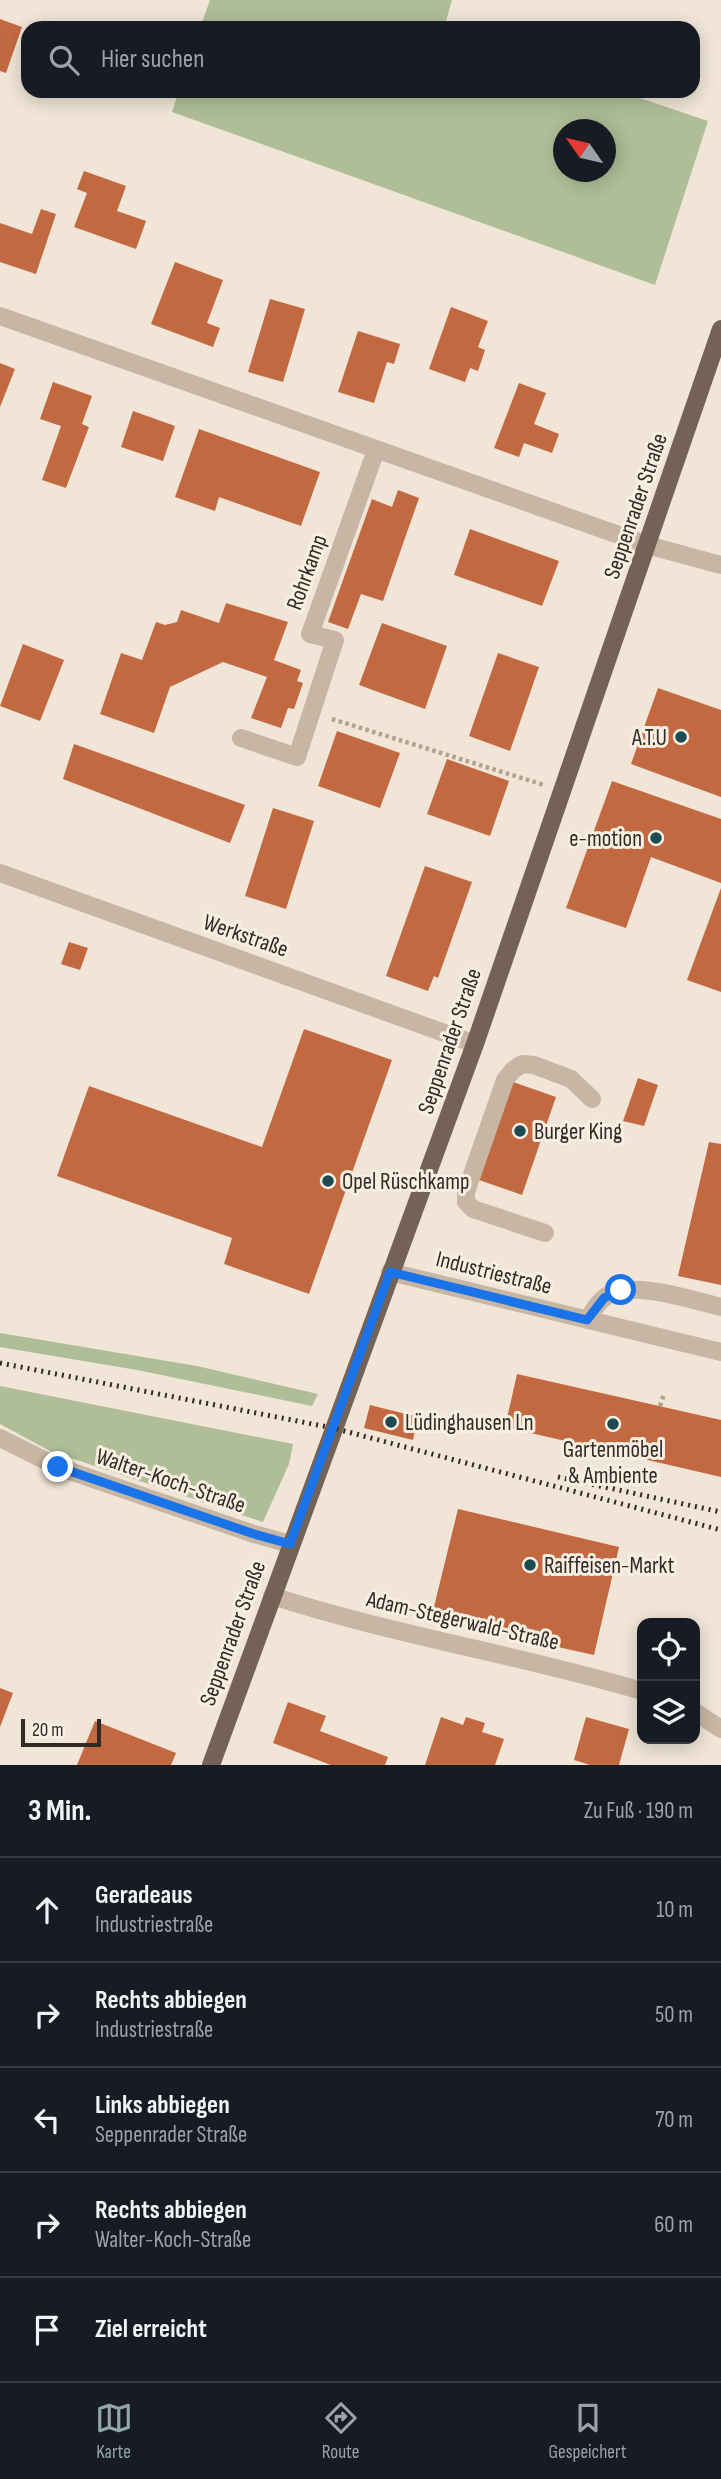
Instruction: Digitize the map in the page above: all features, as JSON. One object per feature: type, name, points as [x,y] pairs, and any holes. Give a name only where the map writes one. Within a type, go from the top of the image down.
[{"type":"main road","name":"Seppenrader Straße","points":[[211,1765],[475,1044],[721,330]]},
{"type":"street","points":[[0,316],[647,545],[721,565]]},
{"type":"street","name":"Rohrkamp","points":[[241,738],[297,757],[335,640],[310,634],[376,450]]},
{"type":"street","name":"Werkstraße","points":[[0,873],[475,1044]]},
{"type":"street","points":[[545,1233],[473,1209],[466,1202],[466,1192],[505,1080],[513,1070],[522,1065],[534,1065],[571,1079],[592,1099]]},
{"type":"street","name":"Industriestraße","points":[[390,1272],[721,1352]]},
{"type":"street","points":[[587,1320],[604,1298],[621,1290],[640,1289],[721,1307]]},
{"type":"street","name":"Walter-Koch-Straße","points":[[0,1438],[58,1467],[290,1544]]},
{"type":"street","name":"Adam-Stegerwald-Straße","points":[[272,1596],[328,1614],[573,1670],[637,1689]]},
{"type":"street","points":[[700,1715],[721,1728]]},
{"type":"path","points":[[313,713],[561,791]]},
{"type":"path","points":[[660,1406],[664,1394]]},
{"type":"green space","points":[[210,0],[452,0],[446,21],[202,21]]},
{"type":"green space","points":[[177,98],[640,98],[708,121],[655,285],[172,112]]},
{"type":"green space","points":[[0,1333],[197,1366],[318,1394],[312,1406],[137,1370],[0,1347]]},
{"type":"green space","points":[[0,1386],[293,1444],[289,1464],[263,1522],[50,1451],[0,1424]]},
{"type":"building","points":[[0,19],[21,27],[21,30],[6,73],[0,71]]},
{"type":"building","points":[[84,171],[126,186],[117,211],[146,221],[136,249],[74,227],[87,193],[77,189]]},
{"type":"building","points":[[41,209],[56,214],[36,274],[0,262],[0,223],[32,234]]},
{"type":"building","points":[[175,262],[223,280],[207,323],[220,328],[213,347],[151,324]]},
{"type":"building","points":[[270,299],[305,309],[283,382],[248,372]]},
{"type":"building","points":[[451,307],[488,321],[478,347],[485,350],[478,371],[470,368],[465,382],[429,369]]},
{"type":"building","points":[[358,331],[400,344],[394,364],[387,362],[374,403],[338,392]]},
{"type":"building","points":[[0,363],[15,369],[0,407]]},
{"type":"building","points":[[53,382],[92,396],[82,424],[89,427],[66,488],[42,480],[61,426],[40,419]]},
{"type":"building","points":[[519,383],[546,393],[534,424],[559,434],[552,453],[524,443],[519,457],[494,448]]},
{"type":"building","points":[[133,411],[175,426],[163,461],[121,447]]},
{"type":"building","points":[[199,429],[320,472],[301,526],[219,497],[215,511],[175,497]]},
{"type":"building","points":[[398,490],[419,498],[383,601],[361,594],[348,629],[328,622],[372,499],[392,507]]},
{"type":"building","points":[[470,529],[559,561],[542,606],[454,575]]},
{"type":"building","points":[[226,603],[288,622],[274,660],[301,670],[297,681],[303,683],[294,709],[288,708],[281,728],[251,718],[267,677],[223,662],[170,687],[154,733],[100,714],[121,653],[142,660],[156,622],[165,625],[177,622],[181,610],[219,623]]},
{"type":"building","points":[[382,623],[447,646],[425,709],[359,685]]},
{"type":"building","points":[[23,644],[64,660],[40,721],[0,706]]},
{"type":"building","points":[[498,653],[539,667],[510,751],[469,736]]},
{"type":"building","name":"A.T.U","points":[[658,688],[721,710],[721,797],[631,764]]},
{"type":"building","points":[[337,731],[400,753],[380,808],[318,786]]},
{"type":"building","points":[[74,744],[245,805],[230,843],[63,779]]},
{"type":"building","points":[[447,759],[509,781],[490,836],[427,814]]},
{"type":"building","name":"e-motion","points":[[612,781],[721,819],[721,883],[651,857],[626,928],[566,908]]},
{"type":"building","points":[[273,808],[314,821],[286,909],[245,896]]},
{"type":"building","points":[[425,866],[472,882],[438,978],[434,976],[428,991],[386,976]]},
{"type":"building","points":[[721,888],[721,992],[687,980]]},
{"type":"building","points":[[69,942],[88,948],[80,970],[61,964]]},
{"type":"building","points":[[304,1029],[392,1060],[309,1294],[224,1264],[232,1238],[57,1176],[89,1086],[262,1147]]},
{"type":"building","points":[[638,1078],[658,1085],[644,1126],[623,1121]]},
{"type":"building","name":"Burger King","points":[[513,1082],[556,1097],[522,1195],[479,1180]]},
{"type":"building","points":[[709,1142],[721,1144],[721,1285],[678,1276]]},
{"type":"building","name":"Gartenmöbel & Ambiente","points":[[517,1374],[721,1420],[721,1477],[505,1427]]},
{"type":"building","name":"Lüdinghausen Ln","points":[[370,1405],[418,1417],[413,1440],[364,1428]]},
{"type":"building","name":"Raiffeisen-Markt","points":[[458,1509],[619,1547],[594,1655],[431,1619]]},
{"type":"building","points":[[0,1688],[13,1693],[0,1727]]},
{"type":"building","points":[[288,1702],[326,1716],[320,1731],[388,1757],[385,1765],[331,1765],[273,1743]]},
{"type":"building","points":[[441,1717],[463,1725],[466,1717],[485,1723],[482,1732],[504,1739],[495,1765],[425,1765]]},
{"type":"building","points":[[586,1717],[629,1729],[619,1765],[590,1765],[574,1760]]},
{"type":"building","points":[[95,1721],[176,1753],[171,1765],[77,1765]]},
{"type":"railway","points":[[0,1363],[333,1428],[721,1530]]},
{"type":"railway","points":[[558,1477],[721,1512]]},
{"type":"place","name":"A.T.U","points":[[681,737]]},
{"type":"place","name":"e-motion","points":[[656,838]]},
{"type":"place","name":"Burger King","points":[[520,1131]]},
{"type":"place","name":"Opel Rüschkamp","points":[[328,1181]]},
{"type":"place","name":"Lüdinghausen Ln","points":[[391,1422]]},
{"type":"place","name":"Gartenmöbel & Ambiente","points":[[613,1424]]},
{"type":"place","name":"Raiffeisen-Markt","points":[[530,1565]]},
{"type":"route","points":[[58,1467],[290,1544],[390,1272],[587,1320],[604,1298],[621,1290]]}]
